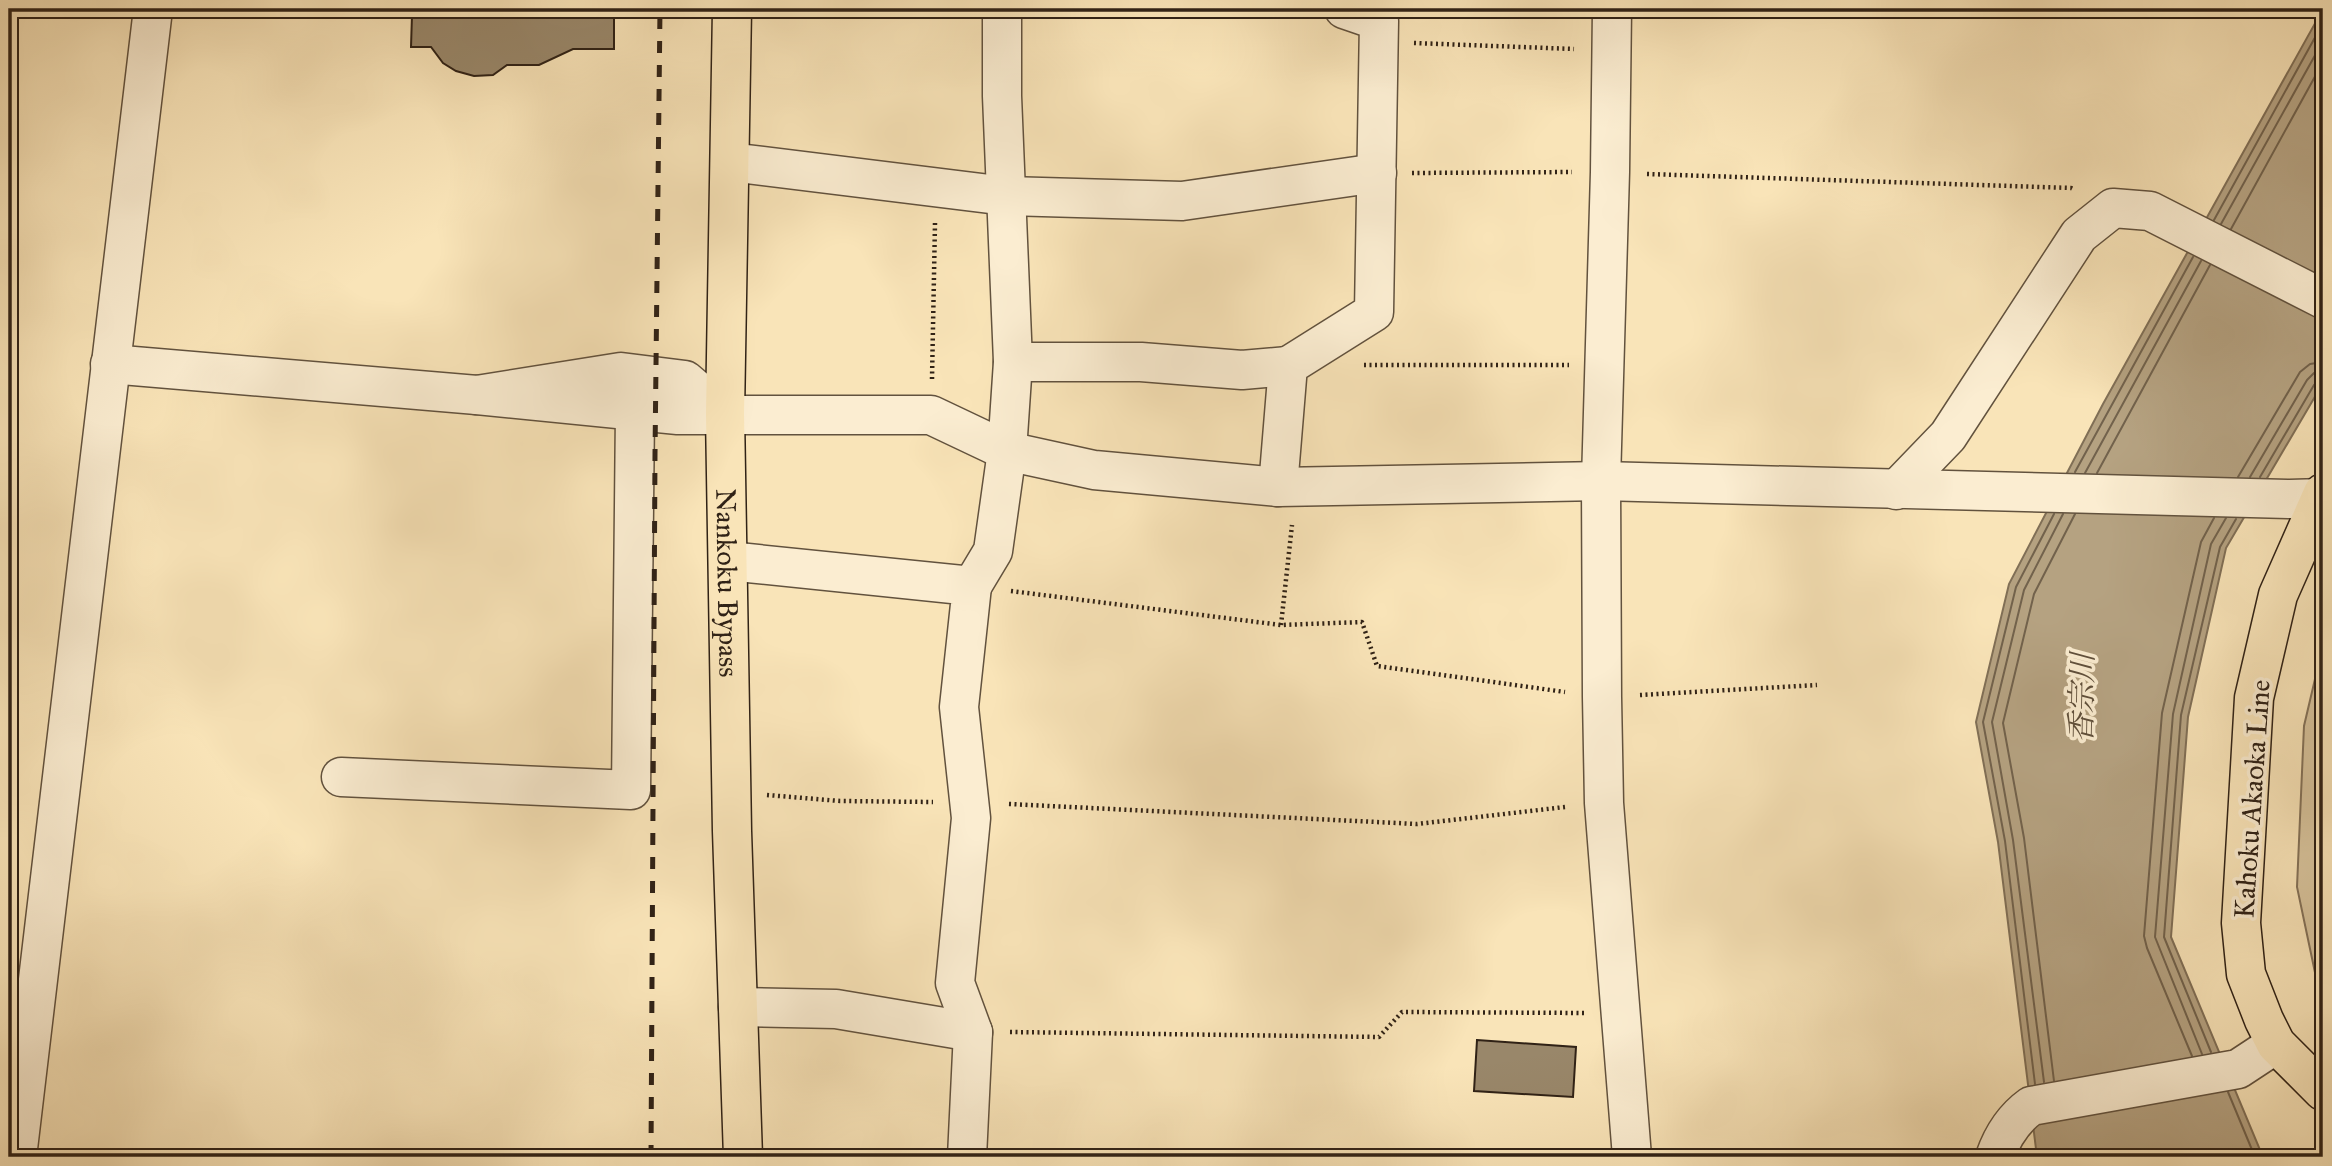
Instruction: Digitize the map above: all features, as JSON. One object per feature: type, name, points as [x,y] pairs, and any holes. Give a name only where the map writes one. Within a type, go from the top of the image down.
[{"type":"main road","name":"Nankoku Bypass","points":[[732,9],[725,414],[732,793],[743,1157]]},
{"type":"main road","name":"Kahoku Akaoka Line","points":[[2314,497],[2278,595],[2255,698],[2241,923],[2246,974],[2264,1020],[2276,1044],[2323,1091]]},
{"type":"street","points":[[18,1157],[153,9]]},
{"type":"street","points":[[967,1157],[973,1032],[956,983],[971,817],[959,707],[972,586],[993,551],[1007,451],[1013,362],[1002,96],[1002,9]]},
{"type":"street","points":[[1013,362],[1141,362],[1242,370],[1288,366],[1374,312],[1379,22],[1344,9]]},
{"type":"street","points":[[1612,9],[1601,481],[1602,697],[1604,803],[1632,1157]]},
{"type":"street","points":[[730,162],[1006,196],[1182,201],[1377,173]]},
{"type":"street","points":[[1896,489],[1948,436],[2079,235],[2131,209],[2323,299]]},
{"type":"street","points":[[110,364],[678,415],[931,415],[1007,451],[1094,470],[1287,486],[1601,481],[2314,497]]},
{"type":"street","points":[[1287,486],[1288,366]]},
{"type":"street","points":[[477,395],[621,372],[685,380],[725,414]]},
{"type":"street","points":[[341,777],[631,790],[635,411]]},
{"type":"street","points":[[728,561],[972,586]]},
{"type":"street","points":[[738,1007],[836,1009],[973,1032]]},
{"type":"street","points":[[1995,1157],[2009,1127],[2031,1106],[2238,1069],[2276,1044]]},
{"type":"path","points":[[1379,41],[1612,51]]},
{"type":"path","points":[[1377,173],[1610,172],[2071,188],[2131,209]]},
{"type":"path","points":[[931,415],[936,188]]},
{"type":"path","points":[[1357,365],[1604,365]]},
{"type":"path","points":[[1281,625],[1287,486]]},
{"type":"path","points":[[972,586],[1281,625],[1362,622],[1377,666],[1602,697],[1817,685]]},
{"type":"path","points":[[732,793],[839,801],[969,802],[1417,824],[1604,803]]},
{"type":"path","points":[[973,1032],[1378,1037],[1402,1012],[1621,1013]]},
{"type":"shaded area","points":[[2323,645],[2323,990],[2317,982],[2297,887],[2304,726]]},
{"type":"water","name":"香宗川","points":[[2323,9],[2323,383],[2226,548],[2188,717],[2171,937],[2263,1157],[2037,1157],[1998,842],[1976,722],[2009,584],[2103,404]]},
{"type":"building","points":[[407,9],[614,9],[614,49],[573,49],[539,65],[507,65],[493,75],[474,76],[456,71],[443,63],[431,47],[411,47],[412,15]]},
{"type":"building","points":[[1477,1040],[1576,1047],[1573,1097],[1474,1091]]},
{"type":"railway","points":[[651,1157],[660,9]]}]
